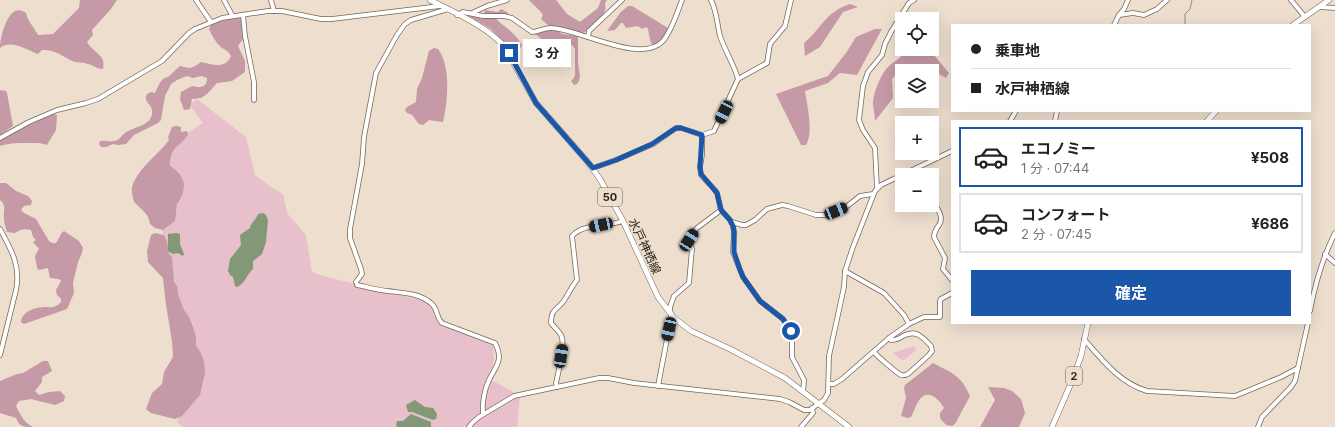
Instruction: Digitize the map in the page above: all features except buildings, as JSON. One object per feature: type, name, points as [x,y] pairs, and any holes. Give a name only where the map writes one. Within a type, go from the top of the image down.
[{"type":"main road","name":"水戸神栖線","points":[[430,0],[487,31],[504,46],[536,103],[593,168],[623,221],[658,297],[671,314],[691,331],[785,378],[849,427]]},
{"type":"main road","points":[[1295,24],[1329,0]]},
{"type":"main road","points":[[1209,120],[1215,112]]},
{"type":"main road","name":"2","points":[[1052,427],[1081,356],[1088,324]]},
{"type":"street","points":[[196,0],[211,22]]},
{"type":"street","points":[[224,0],[232,15]]},
{"type":"street","points":[[271,0],[274,11]]},
{"type":"street","points":[[471,13],[507,0]]},
{"type":"street","points":[[588,37],[589,32],[622,0]]},
{"type":"street","points":[[458,15],[463,12],[482,16],[504,16],[512,18],[532,32],[553,28],[636,50],[652,48],[660,44],[666,37],[682,0]]},
{"type":"street","points":[[711,0],[716,12],[720,37],[735,68],[738,79]]},
{"type":"street","points":[[593,168],[616,160],[652,144],[676,128],[681,128],[702,135],[714,131],[738,79],[766,64],[770,44],[785,26],[789,16],[791,0]]},
{"type":"street","points":[[469,427],[472,422],[483,414],[514,396],[604,378],[658,386],[780,399],[804,410],[812,408],[827,396],[829,390],[829,356],[844,287],[845,271],[876,189],[875,148],[863,130],[859,120],[863,86],[868,72],[880,58],[887,38],[907,1],[914,0]]},
{"type":"street","points":[[1114,24],[1128,0]]},
{"type":"street","points":[[1119,15],[1133,13],[1144,15],[1157,9],[1167,0]]},
{"type":"street","points":[[1291,0],[1305,17]]},
{"type":"street","points":[[0,138],[29,122],[56,110],[98,99],[156,65],[195,29],[222,18],[232,15],[282,11],[327,19],[440,6]]},
{"type":"street","points":[[1319,7],[1335,8]]},
{"type":"street","points":[[448,9],[411,20],[406,24],[397,35],[376,73],[364,137],[362,164],[350,229],[350,238],[362,274],[357,283],[387,291],[416,295],[423,298],[434,306],[437,317],[442,323],[495,343],[498,348],[499,364],[488,381],[482,407],[483,414]]},
{"type":"street","points":[[243,15],[245,36],[254,82],[254,100]]},
{"type":"street","points":[[702,135],[701,174],[717,193],[721,210],[732,222],[734,228],[734,252],[743,277],[760,301],[783,319],[791,331],[792,357],[804,380],[803,392]]},
{"type":"street","points":[[916,168],[951,151]]},
{"type":"street","points":[[876,189],[881,184],[895,178]]},
{"type":"street","points":[[732,222],[746,225],[755,220],[767,209],[782,205],[816,215],[824,215],[846,207],[860,196],[874,194]]},
{"type":"street","points":[[658,386],[671,318],[670,306],[674,296],[689,283],[692,249],[689,240],[697,228],[721,210]]},
{"type":"street","points":[[939,212],[942,217],[942,221],[934,233],[934,237],[945,258],[943,269],[951,279]]},
{"type":"street","points":[[557,387],[556,383],[562,338],[551,323],[551,317],[554,311],[566,299],[568,293],[577,280],[572,236],[575,233],[587,228],[623,221]]},
{"type":"street","points":[[0,229],[14,254],[17,274],[17,284],[0,356]]},
{"type":"street","points":[[1311,305],[1325,254],[1335,233]]},
{"type":"street","points":[[1325,254],[1335,263]]},
{"type":"street","points":[[845,271],[884,293],[904,315],[909,324]]},
{"type":"street","points":[[829,384],[834,384],[842,380],[889,338],[909,324],[924,317],[940,317],[940,301],[951,294]]},
{"type":"street","points":[[1258,427],[1262,418],[1295,381],[1308,324]]},
{"type":"street","points":[[874,352],[880,359],[899,374],[904,375],[908,374],[932,351],[931,346],[917,334],[909,333],[899,339],[892,340],[889,338]]},
{"type":"street","points":[[1084,339],[1114,372],[1138,388],[1147,391],[1235,396],[1281,377],[1298,368]]},
{"type":"street","points":[[800,427],[813,413],[812,408]]},
{"type":"shaded area","points":[[80,0],[117,0],[92,30],[93,35],[87,42],[103,60],[103,69],[86,63],[75,62],[47,50],[42,50],[38,54],[14,45],[0,48],[6,22],[14,12],[20,10],[26,13],[38,35],[53,34],[79,8]]},
{"type":"shaded area","points":[[529,0],[556,0],[567,14],[580,22],[598,8],[601,0],[607,0],[602,16],[584,33],[550,27],[541,19],[543,15]]},
{"type":"shaded area","points":[[850,4],[858,7],[843,12],[820,47],[805,56],[804,43],[829,16]]},
{"type":"shaded area","points":[[628,6],[632,6],[668,28],[665,36],[654,45],[651,44],[648,29],[646,27],[642,29],[638,26],[626,28],[623,23],[621,23],[615,30],[607,31],[620,13]]},
{"type":"shaded area","points":[[501,9],[507,12],[510,16],[495,18],[519,40],[522,45],[520,49],[516,51],[509,47],[491,29],[467,15],[482,19],[488,15],[484,12],[485,10],[498,12]]},
{"type":"shaded area","points":[[239,17],[241,19],[243,39],[238,46],[245,61],[245,72],[232,81],[217,83],[201,98],[192,99],[190,109],[184,110],[180,99],[181,92],[192,86],[198,87],[206,84],[207,78],[201,76],[193,78],[187,76],[177,80],[171,84],[165,96],[161,120],[158,123],[134,135],[126,144],[113,144],[106,147],[101,147],[99,144],[100,141],[117,140],[125,133],[143,125],[150,119],[152,110],[146,99],[147,94],[151,92],[155,93],[162,80],[168,77],[180,66],[190,68],[201,62],[214,65],[222,65],[225,63],[231,56],[218,44],[209,29],[211,25]]},
{"type":"shaded area","points":[[556,29],[562,34],[578,36],[578,63],[580,76],[577,84],[574,85],[571,81],[575,75],[575,49],[572,45],[565,46],[555,53],[551,52],[535,34]]},
{"type":"shaded area","points":[[875,29],[882,29],[857,75],[840,73],[828,83],[805,91],[810,133],[806,145],[801,145],[776,94],[828,76],[846,53],[856,37]]},
{"type":"shaded area","points":[[434,48],[438,49],[442,56],[447,74],[446,105],[443,122],[429,120],[423,125],[419,124],[412,115],[407,113],[405,110],[407,107],[416,102],[417,89],[422,78],[429,51]]},
{"type":"shaded area","points":[[902,56],[935,56],[949,73],[946,78],[939,74],[939,64],[895,64],[895,76],[892,79],[893,98],[875,121],[873,102],[876,89],[884,71]]},
{"type":"shaded area","points":[[0,90],[6,91],[7,93],[13,126],[0,135]]},
{"type":"shaded area","points":[[197,99],[246,137],[255,175],[272,188],[283,194],[287,213],[306,235],[312,272],[428,302],[437,322],[493,345],[494,361],[490,379],[520,396],[517,427],[183,427],[177,422],[189,391],[164,248],[161,216],[162,161],[178,139],[203,123],[192,108],[191,104]]},
{"type":"shaded area","points":[[53,114],[57,115],[56,130],[47,145],[39,143],[19,143],[0,146],[0,139]]},
{"type":"shaded area","points":[[172,127],[181,127],[181,132],[187,131],[188,134],[174,150],[170,159],[170,166],[183,180],[184,188],[177,204],[175,221],[163,230],[155,228],[150,224],[146,214],[134,202],[132,187],[143,168],[169,140],[168,137]]},
{"type":"shaded area","points":[[0,183],[6,183],[16,191],[28,196],[32,201],[31,205],[24,206],[21,210],[36,219],[49,241],[56,243],[64,231],[79,241],[83,248],[73,283],[74,293],[67,309],[24,324],[21,322],[22,318],[30,310],[42,307],[53,307],[61,302],[56,290],[61,281],[59,279],[50,278],[48,268],[39,270],[37,268],[35,256],[39,249],[33,242],[36,240],[33,237],[31,230],[26,229],[15,233],[7,232],[4,221],[4,206],[0,200]]},
{"type":"shaded area","points":[[263,213],[266,215],[268,220],[266,242],[262,254],[253,261],[253,269],[242,284],[237,287],[235,286],[233,277],[228,271],[230,259],[241,245],[240,235],[250,228],[258,214]]},
{"type":"shaded area","points":[[155,233],[164,235],[167,241],[169,254],[172,257],[174,282],[177,286],[178,294],[184,310],[193,327],[196,337],[196,346],[204,361],[205,373],[200,395],[182,416],[175,419],[151,413],[146,409],[152,393],[162,384],[164,372],[173,357],[163,278],[148,262],[147,251],[151,235]]},
{"type":"shaded area","points":[[168,233],[180,234],[180,244],[184,254],[183,256],[178,253],[173,254],[168,251]]},
{"type":"shaded area","points":[[913,346],[916,350],[904,360],[900,359],[893,353]]},
{"type":"shaded area","points":[[43,361],[48,361],[52,371],[42,377],[42,382],[35,391],[39,395],[60,391],[65,396],[64,401],[55,405],[31,399],[19,401],[16,406],[19,412],[25,421],[33,427],[24,427],[20,425],[16,418],[0,413],[0,381],[23,373]]},
{"type":"shaded area","points":[[933,363],[955,375],[963,383],[970,396],[955,424],[952,426],[946,425],[940,418],[940,413],[944,408],[937,399],[930,395],[923,396],[920,399],[911,417],[908,418],[901,416],[906,398],[904,388],[905,385]]},
{"type":"shaded area","points":[[988,387],[1004,388],[1012,391],[1021,399],[1025,413],[1019,427],[980,427],[995,400]]},
{"type":"shaded area","points":[[415,400],[425,407],[433,408],[437,414],[436,419],[433,420],[412,412],[408,412],[406,405]]},
{"type":"shaded area","points":[[411,414],[431,422],[431,427],[397,427],[397,421],[403,421]]},
{"type":"waterway","points":[[1185,24],[1185,14],[1190,9],[1192,0]]},
{"type":"route","points":[[509,53],[536,103],[593,168],[616,160],[652,144],[676,128],[681,128],[702,135],[701,174],[717,193],[721,210],[730,220],[734,228],[733,246],[735,260],[743,277],[760,301],[783,319],[791,331]]}]
